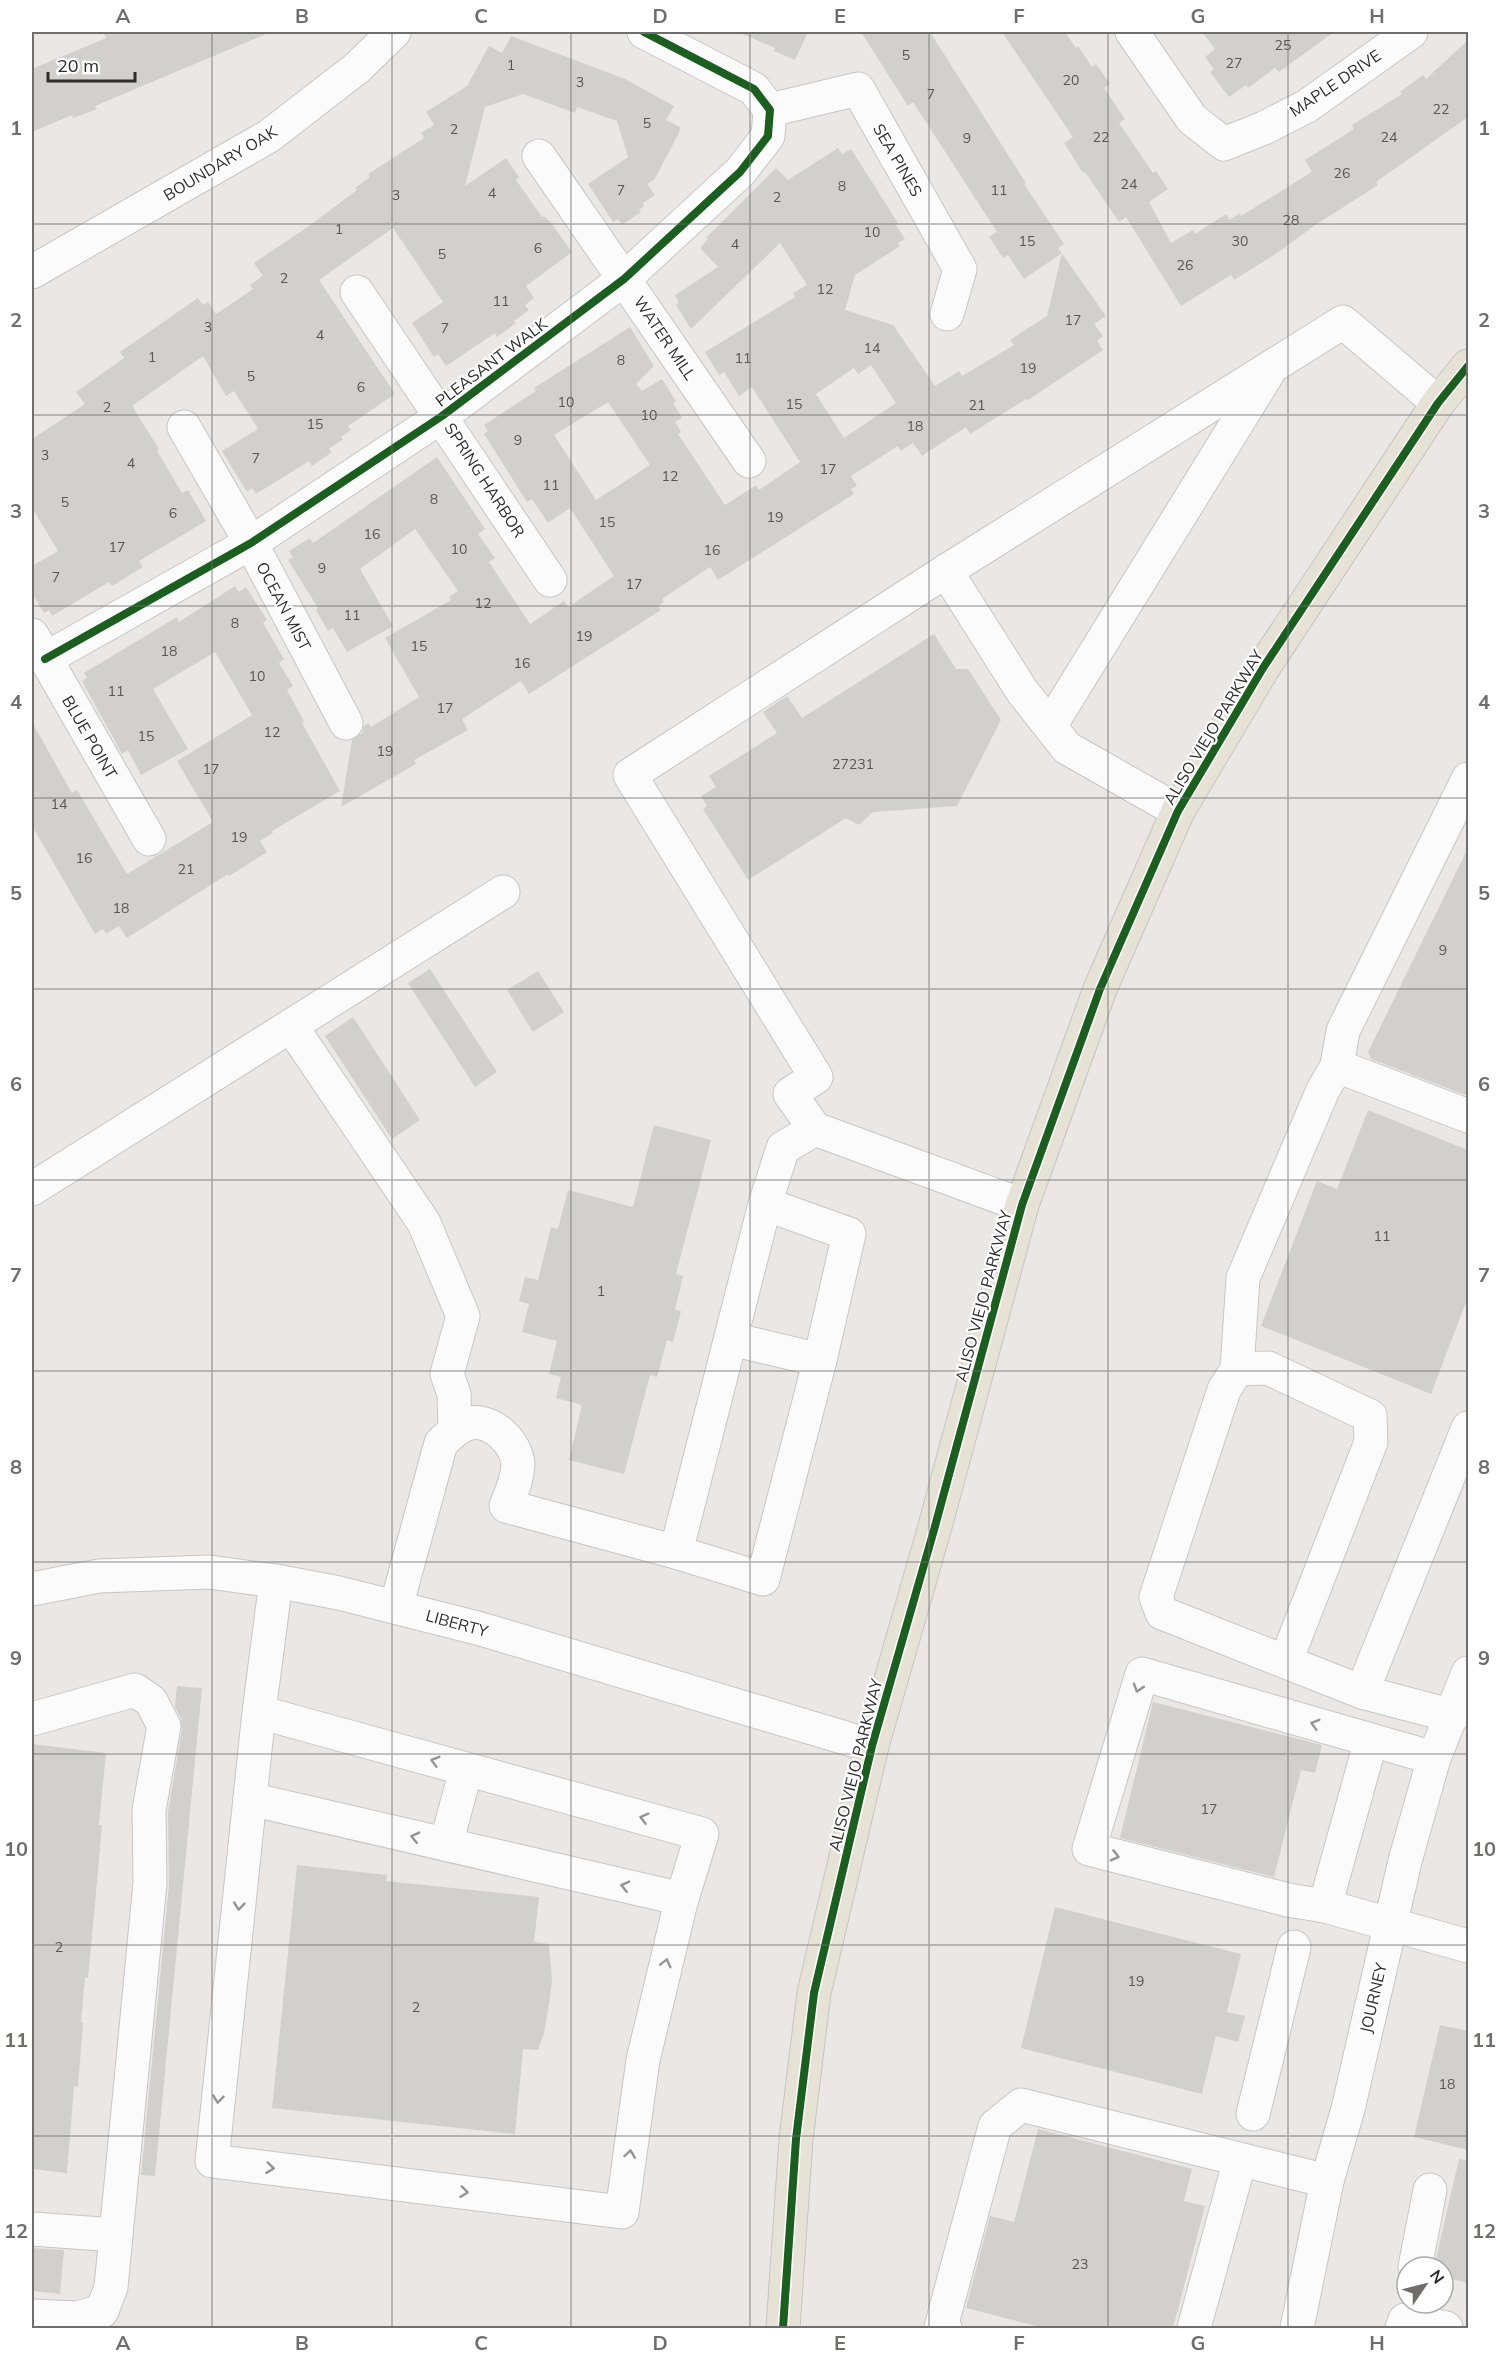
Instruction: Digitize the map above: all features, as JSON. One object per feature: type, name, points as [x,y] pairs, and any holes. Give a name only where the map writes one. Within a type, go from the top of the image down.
[{"type":"main road","name":"ALISO VIEJO PARKWAY","points":[[783,2328],[796,2139],[814,1993],[872,1746],[937,1519],[1022,1205],[1100,989],[1178,811],[1263,668],[1438,403],[1468,366]]},
{"type":"street","name":"BOUNDARY OAK","points":[[32,272],[269,136],[357,68],[394,32]]},
{"type":"street","points":[[644,32],[754,89],[770,110]]},
{"type":"street","name":"MAPLE DRIVE","points":[[1132,32],[1192,118],[1224,144],[1264,128],[1307,106],[1411,32]]},
{"type":"street","name":"SEA PINES","points":[[770,110],[858,89],[960,269],[947,314]]},
{"type":"street","name":"PLEASANT WALK","points":[[38,648],[251,543],[442,416],[624,279],[740,172],[768,136],[770,110]]},
{"type":"street","name":"WATER MILL","points":[[539,156],[749,461]]},
{"type":"street","name":"SPRING HARBOR","points":[[357,292],[550,580]]},
{"type":"street","points":[[1022,1205],[815,1129],[790,1094],[816,1077],[630,775],[946,571],[1343,322],[1438,403]]},
{"type":"street","points":[[1050,726],[1271,367]]},
{"type":"street","name":"OCEAN MIST","points":[[184,427],[251,543],[346,723]]},
{"type":"street","points":[[946,571],[1022,691],[1067,748],[1178,811]]},
{"type":"street","name":"BLUE POINT","points":[[38,648],[149,838]]},
{"type":"street","points":[[1453,1716],[1362,1692],[1162,1613],[1156,1597],[1224,1390],[1237,1369],[1243,1278],[1323,1090],[1337,1066],[1343,1031],[1468,779]]},
{"type":"street","points":[[32,1189],[503,892]]},
{"type":"street","points":[[291,1026],[424,1223],[472,1319],[447,1374],[454,1394],[455,1430]]},
{"type":"street","points":[[1337,1066],[1468,1116]]},
{"type":"street","points":[[676,1552],[765,1204],[783,1148],[815,1129]]},
{"type":"street","points":[[396,1607],[441,1443],[455,1430],[469,1423],[493,1427],[512,1443],[518,1464],[516,1483],[506,1506],[676,1552],[763,1579],[820,1360],[849,1234],[765,1204]]},
{"type":"street","points":[[731,1339],[820,1360]]},
{"type":"street","points":[[1237,1369],[1268,1368],[1370,1416],[1371,1442],[1286,1661]]},
{"type":"street","points":[[1362,1692],[1468,1428]]},
{"type":"street","name":"LIBERTY","points":[[32,1589],[99,1576],[208,1572],[276,1581],[396,1607],[558,1652],[872,1746]]},
{"type":"street","points":[[259,1712],[702,1834],[682,1899],[643,2060],[622,2212],[212,2161],[259,1712],[276,1581]]},
{"type":"street","name":"JOURNEY","points":[[1297,2328],[1327,2181],[1348,2109],[1405,1861],[1434,1758],[1453,1716],[1468,1673]]},
{"type":"street","points":[[1434,1758],[1142,1674],[1089,1850],[1288,1900],[1325,1906],[1468,1946]]},
{"type":"street","points":[[32,1719],[135,1690],[151,1701],[164,1726],[149,1810],[150,1883],[111,2287],[102,2312],[77,2318],[32,2316]]},
{"type":"street","points":[[1325,1906],[1371,1740]]},
{"type":"street","points":[[446,1844],[466,1770]]},
{"type":"street","points":[[250,1799],[682,1899]]},
{"type":"street","points":[[1253,2114],[1294,1947]]},
{"type":"street","points":[[942,2328],[995,2126],[1020,2105],[1327,2181]]},
{"type":"street","points":[[1194,2328],[1240,2160]]},
{"type":"street","points":[[1417,2255],[1430,2190]]},
{"type":"street","points":[[32,2229],[117,2235]]},
{"type":"street","points":[[1405,2317],[1446,2328]]},
{"type":"building","points":[[103,32],[271,32],[95,106],[97,109],[73,118],[72,115],[32,132],[32,69],[106,38]]},
{"type":"building","points":[[738,32],[808,32],[795,60],[774,51],[775,48]]},
{"type":"building","points":[[861,32],[930,32],[1064,244],[1058,248],[1062,253],[1024,279],[1008,255],[1003,258],[989,237],[997,232],[913,102],[908,106]]},
{"type":"building","points":[[1002,32],[1065,32],[1092,67],[1096,64],[1110,84],[1104,88],[1125,119],[1119,123],[1153,173],[1156,171],[1168,189],[1149,202],[1171,243],[1193,230],[1195,234],[1226,214],[1230,220],[1240,213],[1241,216],[1312,172],[1305,160],[1354,129],[1352,125],[1402,94],[1400,92],[1423,75],[1426,79],[1468,40],[1468,117],[1376,182],[1378,185],[1277,253],[1234,280],[1231,275],[1181,306],[1126,217],[1119,222],[1085,172],[1083,173],[1064,143],[1073,137]]},
{"type":"building","points":[[1202,32],[1334,32],[1279,72],[1275,68],[1248,88],[1246,85],[1229,97],[1210,72],[1214,69],[1205,57],[1215,49]]},
{"type":"building","points":[[511,36],[625,79],[674,106],[666,120],[680,127],[679,133],[654,180],[647,184],[655,195],[643,203],[644,206],[639,210],[641,212],[622,225],[618,219],[613,222],[588,184],[628,157],[617,121],[577,107],[575,113],[523,94],[485,107],[465,186],[506,158],[519,177],[516,180],[542,217],[544,216],[551,223],[572,252],[526,286],[534,298],[525,305],[529,310],[497,337],[495,333],[446,366],[438,354],[434,357],[412,323],[443,302],[393,228],[319,280],[395,394],[348,426],[351,430],[329,449],[332,452],[312,466],[309,461],[256,494],[252,488],[247,492],[222,451],[258,429],[234,391],[226,396],[203,356],[132,406],[159,449],[157,451],[182,493],[188,490],[206,521],[139,561],[143,567],[112,586],[109,582],[52,616],[49,610],[44,613],[32,593],[32,566],[58,551],[32,508],[32,439],[85,404],[76,392],[124,358],[120,352],[198,298],[203,305],[208,302],[216,314],[253,289],[250,285],[263,276],[254,263],[357,190],[355,188],[370,177],[368,174],[424,138],[421,133],[434,125],[426,112],[467,86],[489,46],[502,53]]},
{"type":"building","points":[[838,148],[842,154],[851,149],[898,223],[896,225],[905,239],[898,243],[900,246],[855,275],[845,310],[893,325],[935,386],[959,371],[962,376],[1014,345],[1010,340],[1047,316],[1062,253],[1106,316],[1094,324],[1103,336],[1097,341],[1103,350],[1028,400],[1026,399],[970,434],[966,427],[922,456],[913,443],[901,451],[898,446],[851,476],[857,486],[851,489],[854,494],[718,580],[710,567],[662,599],[664,602],[658,606],[661,610],[529,694],[521,681],[462,719],[468,730],[414,760],[416,764],[341,807],[352,740],[362,733],[364,726],[368,723],[371,727],[419,697],[385,638],[451,600],[449,597],[458,591],[415,529],[360,569],[393,626],[347,652],[333,628],[328,631],[316,610],[318,608],[288,560],[293,557],[289,551],[310,538],[313,543],[437,457],[485,529],[478,534],[495,558],[489,562],[530,624],[564,601],[568,607],[614,576],[570,508],[548,523],[532,499],[527,502],[484,434],[488,431],[484,425],[536,391],[534,388],[630,327],[654,366],[636,384],[642,391],[662,379],[676,401],[673,403],[682,418],[675,422],[681,432],[678,434],[725,505],[756,485],[759,490],[800,462],[752,387],[739,396],[724,372],[719,375],[705,352],[795,297],[793,293],[807,285],[780,243],[691,329],[676,305],[679,302],[675,295],[718,267],[700,248],[708,239],[706,238],[776,168],[788,180]],"holes":[[[871,365],[896,403],[844,438],[816,394],[854,368],[858,374]],[[608,402],[650,465],[596,500],[554,435]]]},
{"type":"building","points":[[235,586],[239,592],[246,587],[267,620],[263,623],[284,659],[279,663],[293,686],[287,690],[304,721],[302,723],[340,791],[272,831],[273,833],[260,841],[267,852],[127,938],[119,926],[106,934],[103,929],[95,934],[32,826],[32,722],[72,793],[77,790],[127,874],[213,822],[177,761],[252,715],[215,652],[153,689],[188,749],[141,775],[128,750],[122,754],[82,681],[87,678],[84,673],[177,617],[179,622]]},
{"type":"building","points":[[934,634],[956,669],[968,669],[1001,720],[957,806],[873,812],[859,825],[846,818],[748,880],[703,809],[707,806],[701,796],[716,787],[709,776],[777,733],[763,712],[787,696],[802,718]]},
{"type":"building","points":[[1468,848],[1468,1096],[1371,1059],[1368,1052]]},
{"type":"building","points":[[430,969],[497,1072],[475,1087],[408,983]]},
{"type":"building","points":[[538,971],[564,1012],[533,1032],[507,990]]},
{"type":"building","points":[[353,1017],[420,1120],[392,1139],[325,1036]]},
{"type":"building","points":[[1368,1110],[1468,1150],[1468,1297],[1431,1394],[1261,1326],[1317,1181],[1337,1189]]},
{"type":"building","points":[[654,1125],[711,1140],[676,1274],[683,1276],[675,1310],[681,1311],[673,1342],[667,1340],[657,1377],[650,1375],[624,1474],[569,1460],[582,1405],[556,1398],[561,1377],[549,1374],[557,1341],[522,1332],[529,1304],[519,1301],[525,1277],[538,1280],[551,1227],[558,1229],[568,1190],[633,1207]]},
{"type":"building","points":[[177,1686],[202,1688],[155,2176],[141,2175],[169,1885],[168,1812],[182,1729],[181,1718],[175,1707]]},
{"type":"building","points":[[1153,1702],[1322,1745],[1315,1773],[1301,1770],[1274,1877],[1120,1838]]},
{"type":"building","points":[[32,1744],[106,1753],[95,1904],[88,1978],[85,1978],[78,2087],[74,2086],[67,2173],[32,2169]]},
{"type":"building","points":[[297,1865],[387,1875],[386,1881],[539,1897],[534,1942],[549,1944],[552,1980],[544,2033],[538,2050],[523,2049],[515,2134],[272,2108]]},
{"type":"building","points":[[1055,1907],[1241,1954],[1227,2012],[1245,2016],[1238,2042],[1216,2036],[1202,2094],[1021,2048]]},
{"type":"building","points":[[1440,2025],[1468,2031],[1468,2150],[1414,2137]]},
{"type":"building","points":[[1038,2129],[1192,2169],[1184,2201],[1205,2206],[1173,2328],[1044,2328],[966,2308],[990,2216],[1014,2222]]},
{"type":"building","points":[[1459,2159],[1468,2160],[1468,2283],[1455,2280],[1455,2255],[1437,2255]]},
{"type":"building","points":[[32,2248],[64,2250],[60,2294],[32,2291]]},
{"type":"cycle path","points":[[45,659],[251,543],[442,416],[624,279],[740,172],[768,136],[770,110],[754,89],[644,32]]},
{"type":"cycle path","points":[[783,2328],[796,2139],[814,1993],[872,1746],[934,1530],[1022,1205],[1100,989],[1178,811],[1263,668],[1438,403],[1468,366]]}]
